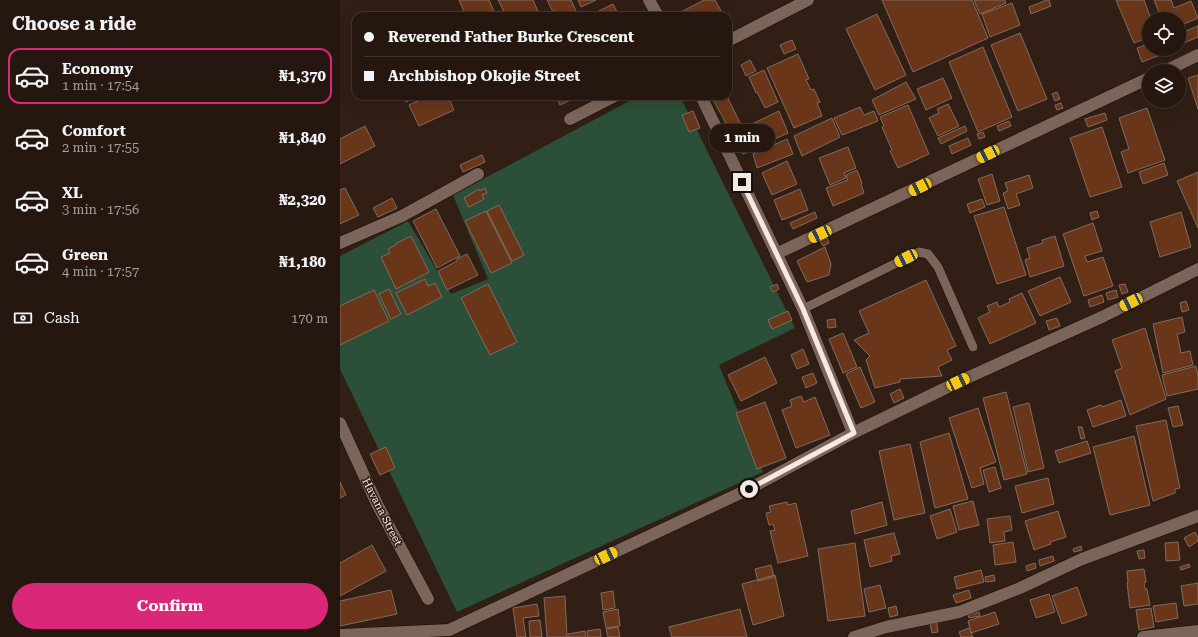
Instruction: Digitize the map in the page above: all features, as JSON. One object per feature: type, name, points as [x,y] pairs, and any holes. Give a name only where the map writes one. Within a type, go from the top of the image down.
[{"type":"street","points":[[649,0],[656,12]]},
{"type":"street","points":[[732,39],[808,0]]},
{"type":"street","points":[[1179,64],[1198,55]]},
{"type":"street","points":[[776,254],[1142,81]]},
{"type":"street","points":[[570,119],[607,100]]},
{"type":"street","points":[[703,100],[803,309],[854,433]]},
{"type":"street","points":[[340,243],[402,216],[478,174]]},
{"type":"street","points":[[340,634],[449,630],[749,489],[854,433],[958,382],[1104,316],[1198,269]]},
{"type":"street","name":"Havana Street","points":[[340,423],[377,504],[428,599]]},
{"type":"street","points":[[854,637],[886,627],[959,612],[1020,588],[1082,559],[1198,516]]},
{"type":"street","points":[[1143,637],[1198,631]]},
{"type":"lane","points":[[803,309],[919,252],[928,254],[938,267],[973,347]]},
{"type":"green space","points":[[631,100],[682,100],[795,328],[719,365],[763,472],[457,612],[340,369],[340,256],[408,221],[451,294],[488,279],[453,195]]},
{"type":"building","points":[[459,0],[489,0],[494,12],[464,12]]},
{"type":"building","points":[[498,0],[533,0],[538,12],[504,12]]},
{"type":"building","points":[[547,0],[571,0],[576,11],[574,12],[553,12]]},
{"type":"building","points":[[578,0],[596,0],[581,7]]},
{"type":"building","points":[[704,0],[715,0],[722,12],[681,12]]},
{"type":"building","points":[[882,0],[972,0],[988,38],[913,72]]},
{"type":"building","points":[[974,0],[1005,0],[1006,3],[980,14]]},
{"type":"building","points":[[1049,0],[1051,6],[1031,14],[1029,7]]},
{"type":"building","points":[[1116,0],[1144,0],[1148,12],[1142,12],[1142,40],[1134,43]]},
{"type":"building","points":[[1154,0],[1171,0],[1174,8],[1191,1],[1198,18],[1186,23],[1186,12],[1159,12]]},
{"type":"building","points":[[1012,3],[1020,25],[990,37],[982,14]]},
{"type":"building","points":[[613,4],[617,12],[597,12]]},
{"type":"building","points":[[877,14],[906,75],[875,90],[846,29]]},
{"type":"building","points":[[1198,26],[1198,37],[1186,42],[1186,31]]},
{"type":"building","points":[[1020,33],[1047,99],[1018,111],[991,45]]},
{"type":"building","points":[[792,40],[796,49],[784,54],[780,45]]},
{"type":"building","points":[[1142,46],[1142,56],[1158,56],[1142,62],[1137,48]]},
{"type":"building","points":[[983,47],[1012,117],[978,132],[949,62]]},
{"type":"building","points":[[798,54],[809,79],[806,80],[811,90],[814,89],[820,102],[817,103],[822,116],[794,128],[767,68]]},
{"type":"building","points":[[750,60],[756,71],[746,76],[741,65]]},
{"type":"building","points":[[764,70],[778,102],[765,108],[749,77]]},
{"type":"building","points":[[1198,75],[1198,109],[1188,78]]},
{"type":"building","points":[[943,78],[952,98],[926,110],[917,89]]},
{"type":"building","points":[[906,82],[916,99],[879,115],[872,100]]},
{"type":"building","points":[[1057,92],[1060,99],[1055,101],[1052,94]]},
{"type":"building","points":[[420,100],[450,100],[454,110],[419,126],[409,105]]},
{"type":"building","points":[[558,100],[571,100],[560,105]]},
{"type":"building","points":[[713,100],[729,100],[753,150],[743,154]]},
{"type":"building","points":[[1061,103],[1063,108],[1057,110],[1055,105]]},
{"type":"building","points":[[948,104],[959,126],[938,136],[929,118],[939,113],[937,109]]},
{"type":"building","points":[[908,105],[929,154],[898,168],[890,151],[892,150],[882,127],[884,126],[880,117]]},
{"type":"building","points":[[860,107],[864,115],[874,111],[878,121],[842,135],[834,118]]},
{"type":"building","points":[[1147,108],[1165,160],[1128,173],[1121,152],[1129,149],[1119,118]]},
{"type":"building","points":[[693,111],[700,128],[689,132],[682,115]]},
{"type":"building","points":[[779,111],[788,133],[755,148],[746,127]]},
{"type":"building","points":[[1105,113],[1107,120],[1088,127],[1085,119]]},
{"type":"building","points":[[832,118],[840,137],[802,156],[794,136]]},
{"type":"building","points":[[1009,121],[1011,126],[999,131],[997,126]]},
{"type":"building","points":[[365,126],[375,146],[340,164],[340,139]]},
{"type":"building","points":[[965,126],[967,131],[941,144],[938,138]]},
{"type":"building","points":[[1102,127],[1122,187],[1090,197],[1070,138]]},
{"type":"building","points":[[983,132],[985,137],[979,139],[977,134]]},
{"type":"building","points":[[968,138],[971,145],[952,154],[949,146]]},
{"type":"building","points":[[787,139],[793,154],[757,168],[753,154]]},
{"type":"building","points":[[848,147],[856,168],[844,173],[846,178],[830,185],[819,158]]},
{"type":"building","points":[[482,155],[485,162],[463,172],[460,165]]},
{"type":"building","points":[[787,161],[797,184],[772,195],[762,173]]},
{"type":"building","points":[[1164,163],[1168,175],[1143,184],[1139,172]]},
{"type":"building","points":[[857,170],[864,193],[833,206],[826,188],[848,180],[846,175]]},
{"type":"building","points":[[1198,172],[1198,228],[1177,181]]},
{"type":"building","points":[[992,174],[1000,201],[987,205],[978,179]]},
{"type":"building","points":[[1029,175],[1033,188],[1016,194],[1020,205],[1008,209],[1003,193],[1008,191],[1005,183]]},
{"type":"building","points":[[345,188],[359,215],[340,224],[340,190]]},
{"type":"building","points":[[485,188],[487,193],[482,195],[484,199],[469,207],[464,198],[479,189],[480,191]]},
{"type":"building","points":[[800,189],[808,210],[782,220],[774,200]]},
{"type":"building","points":[[392,198],[397,208],[378,217],[373,208]]},
{"type":"building","points":[[982,199],[985,207],[970,213],[967,204]]},
{"type":"building","points":[[499,205],[524,255],[512,261],[487,211]]},
{"type":"building","points":[[1004,207],[1026,275],[997,284],[974,216]]},
{"type":"building","points":[[436,209],[460,256],[437,268],[413,221]]},
{"type":"building","points":[[486,211],[512,263],[491,273],[465,221]]},
{"type":"building","points":[[1097,211],[1099,217],[1092,220],[1090,213]]},
{"type":"building","points":[[815,212],[817,218],[793,229],[790,223]]},
{"type":"building","points":[[1181,212],[1191,247],[1160,257],[1150,222]]},
{"type":"building","points":[[1093,223],[1102,251],[1085,256],[1087,262],[1103,257],[1113,286],[1084,296],[1063,234]]},
{"type":"building","points":[[411,236],[429,272],[396,289],[381,257],[390,253],[388,249],[396,245],[395,244]]},
{"type":"building","points":[[1055,236],[1064,266],[1030,277],[1025,260],[1030,258],[1027,248],[1043,243],[1042,240]]},
{"type":"building","points":[[827,238],[829,243],[823,246],[820,241]]},
{"type":"building","points":[[825,247],[831,264],[829,275],[807,282],[797,261]]},
{"type":"building","points":[[467,254],[478,275],[447,290],[438,271]]},
{"type":"building","points":[[1060,277],[1071,302],[1040,316],[1028,291]]},
{"type":"building","points":[[425,279],[428,286],[435,283],[442,297],[407,315],[396,293]]},
{"type":"building","points":[[926,280],[956,346],[947,350],[952,360],[938,367],[942,376],[900,379],[900,382],[875,388],[866,360],[870,356],[854,340],[869,333],[859,311]]},
{"type":"building","points":[[488,284],[517,342],[490,355],[461,298]]},
{"type":"building","points":[[777,284],[779,289],[773,292],[770,287]]},
{"type":"building","points":[[1125,284],[1128,292],[1122,294],[1119,285]]},
{"type":"building","points":[[389,289],[401,314],[391,319],[379,294]]},
{"type":"building","points":[[374,290],[389,321],[340,345],[340,306]]},
{"type":"building","points":[[1116,290],[1118,297],[1108,300],[1106,293]]},
{"type":"building","points":[[1022,293],[1036,323],[990,344],[978,318],[990,312],[987,306],[997,302],[999,307],[1010,302],[1009,299]]},
{"type":"building","points":[[1102,295],[1104,302],[1090,307],[1088,300]]},
{"type":"building","points":[[1186,301],[1189,310],[1182,312],[1180,303]]},
{"type":"building","points":[[788,311],[792,320],[772,329],[768,320]]},
{"type":"building","points":[[1182,317],[1185,332],[1177,334],[1181,353],[1190,351],[1193,365],[1163,373],[1153,324]]},
{"type":"building","points":[[1057,318],[1060,326],[1049,330],[1046,321]]},
{"type":"building","points":[[835,319],[836,327],[828,328],[827,320]]},
{"type":"building","points":[[1145,328],[1166,399],[1130,415],[1115,371],[1122,368],[1112,340]]},
{"type":"building","points":[[843,333],[857,367],[843,373],[829,339]]},
{"type":"building","points":[[803,349],[809,364],[797,369],[791,355]]},
{"type":"building","points":[[765,357],[777,383],[741,401],[728,375]]},
{"type":"building","points":[[1196,366],[1198,375],[1198,389],[1167,396],[1162,375]]},
{"type":"building","points":[[860,367],[875,402],[861,408],[846,374]]},
{"type":"building","points":[[813,373],[817,383],[806,388],[802,377]]},
{"type":"building","points":[[900,389],[904,398],[894,403],[890,394]]},
{"type":"building","points":[[1006,392],[1027,474],[1004,480],[983,398]]},
{"type":"building","points":[[801,396],[804,402],[815,397],[830,435],[796,448],[782,410],[792,406],[790,400]]},
{"type":"building","points":[[1121,400],[1126,416],[1093,427],[1087,410],[1101,405],[1102,407]]},
{"type":"building","points":[[765,402],[786,458],[757,469],[736,413]]},
{"type":"building","points":[[1029,403],[1044,468],[1028,472],[1013,407]]},
{"type":"building","points":[[1178,406],[1183,425],[1173,427],[1168,408]]},
{"type":"building","points":[[978,408],[996,462],[980,468],[984,484],[972,488],[949,418]]},
{"type":"building","points":[[1166,420],[1180,488],[1175,489],[1175,493],[1153,501],[1136,426]]},
{"type":"building","points":[[1078,427],[1082,427],[1085,438],[1081,439]]},
{"type":"building","points":[[949,433],[968,499],[935,508],[920,442]]},
{"type":"building","points":[[1134,436],[1150,505],[1110,515],[1093,447]]},
{"type":"building","points":[[1087,441],[1091,453],[1059,463],[1055,451]]},
{"type":"building","points":[[910,444],[925,513],[894,520],[879,451]]},
{"type":"building","points":[[386,447],[395,468],[380,475],[370,454]]},
{"type":"building","points":[[995,467],[1001,488],[989,492],[983,470]]},
{"type":"building","points":[[1048,478],[1054,504],[1022,513],[1015,486]]},
{"type":"building","points":[[340,482],[346,495],[340,498]]},
{"type":"building","points":[[973,501],[979,525],[959,530],[953,506]]},
{"type":"building","points":[[787,502],[788,505],[796,503],[808,556],[778,563],[770,531],[775,530],[773,524],[769,525],[766,513],[771,512],[769,506]]},
{"type":"building","points":[[882,502],[887,525],[855,534],[851,511]]},
{"type":"building","points":[[950,509],[957,532],[937,539],[930,516]]},
{"type":"building","points":[[1058,511],[1066,537],[1050,542],[1051,544],[1034,550],[1025,521]]},
{"type":"building","points":[[1010,516],[1012,530],[1004,532],[1005,541],[990,543],[987,519]]},
{"type":"building","points":[[1195,532],[1198,541],[1189,547],[1184,538]]},
{"type":"building","points":[[894,533],[900,554],[891,556],[892,561],[870,567],[864,540]]},
{"type":"building","points":[[1013,542],[1016,562],[995,565],[993,545]]},
{"type":"building","points":[[1178,542],[1180,560],[1166,561],[1165,543]]},
{"type":"building","points":[[855,543],[865,616],[828,621],[818,549]]},
{"type":"building","points":[[372,545],[386,571],[340,596],[340,563]]},
{"type":"building","points":[[1081,546],[1082,550],[1074,552],[1073,549]]},
{"type":"building","points":[[1144,550],[1145,558],[1139,559],[1137,551]]},
{"type":"building","points":[[1053,556],[1054,561],[1040,566],[1039,560]]},
{"type":"building","points":[[1035,563],[1036,568],[1027,571],[1026,566]]},
{"type":"building","points":[[1189,564],[1190,567],[1181,570],[1180,567]]},
{"type":"building","points":[[771,565],[774,577],[758,581],[755,569]]},
{"type":"building","points":[[1144,569],[1146,582],[1144,583],[1145,589],[1147,589],[1150,605],[1130,608],[1127,571]]},
{"type":"building","points":[[981,570],[984,582],[957,589],[954,577]]},
{"type":"building","points":[[775,575],[784,616],[753,625],[742,584]]},
{"type":"building","points":[[994,575],[995,581],[986,582],[985,577]]},
{"type":"building","points":[[1198,583],[1198,604],[1184,606],[1181,586]]},
{"type":"building","points":[[880,585],[886,608],[869,612],[864,589]]},
{"type":"building","points":[[1077,587],[1087,615],[1062,624],[1052,596]]},
{"type":"building","points":[[391,590],[397,614],[340,626],[340,601]]},
{"type":"building","points":[[969,590],[971,598],[956,603],[953,595]]},
{"type":"building","points":[[613,591],[615,608],[603,610],[601,593]]},
{"type":"building","points":[[1049,594],[1055,612],[1036,618],[1030,600]]},
{"type":"building","points":[[565,596],[567,637],[547,637],[544,598]]},
{"type":"building","points":[[1176,603],[1178,618],[1156,622],[1153,606]]},
{"type":"building","points":[[537,604],[539,616],[523,618],[526,637],[517,637],[513,608]]},
{"type":"building","points":[[896,606],[898,615],[890,617],[888,608]]},
{"type":"building","points":[[1151,608],[1154,627],[1139,630],[1136,610]]},
{"type":"building","points":[[618,609],[620,626],[606,628],[603,612]]},
{"type":"building","points":[[740,609],[747,637],[672,637],[669,627]]},
{"type":"building","points":[[979,612],[980,616],[969,618],[968,615]]},
{"type":"building","points":[[995,612],[999,624],[971,633],[968,621]]},
{"type":"building","points":[[540,620],[542,637],[530,637],[529,621]]},
{"type":"building","points":[[937,623],[938,632],[932,633],[930,624]]},
{"type":"building","points":[[618,627],[620,637],[608,637],[606,629]]},
{"type":"building","points":[[969,628],[973,637],[961,637],[959,632]]},
{"type":"building","points":[[600,629],[601,637],[588,637],[587,631]]},
{"type":"building","points":[[585,631],[586,637],[568,637],[568,634]]},
{"type":"route","points":[[742,182],[803,309],[854,433],[749,489]]}]
